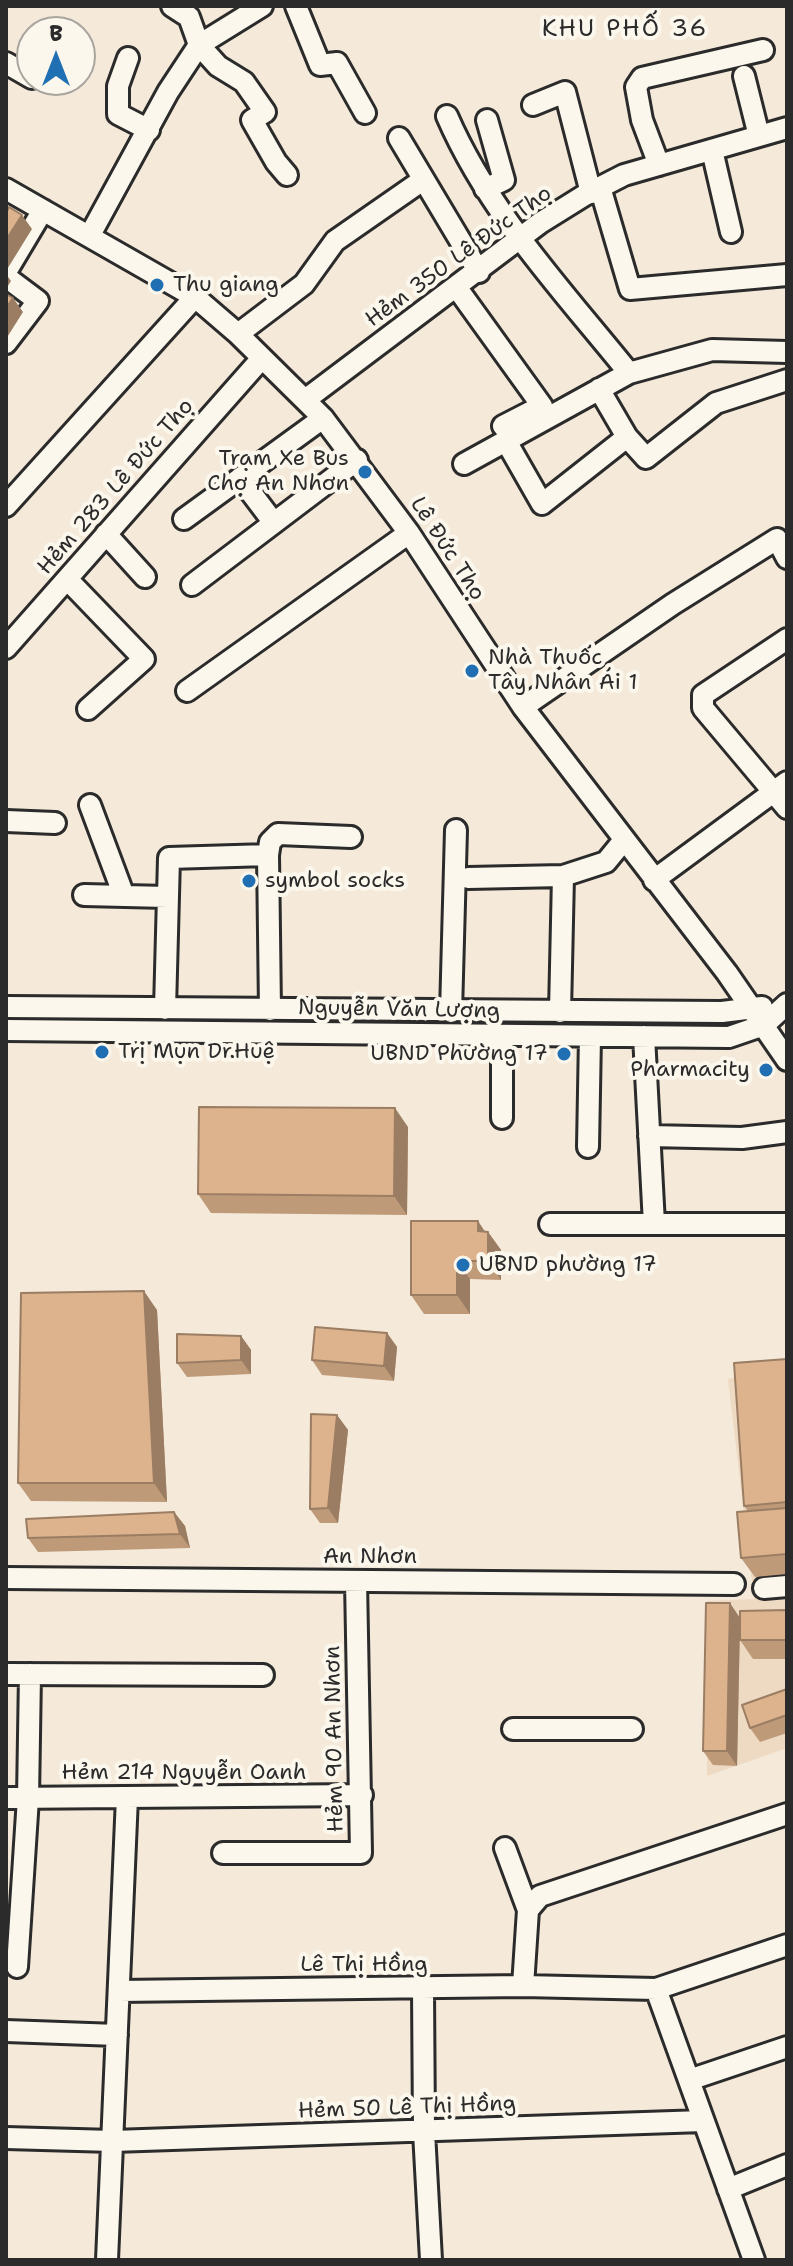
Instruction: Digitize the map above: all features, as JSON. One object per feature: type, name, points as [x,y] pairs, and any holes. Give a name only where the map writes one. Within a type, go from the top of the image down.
[{"type":"street","points":[[90,235],[168,92],[199,45],[262,6]]},
{"type":"street","points":[[296,6],[320,65],[337,63],[365,113]]},
{"type":"street","points":[[175,7],[189,17],[199,45],[218,66],[244,82],[265,112],[252,120],[287,175]]},
{"type":"street","points":[[659,165],[642,120],[636,87],[642,78],[763,50]]},
{"type":"street","points":[[128,58],[118,86],[118,114],[149,130]]},
{"type":"street","points":[[744,76],[759,136]]},
{"type":"street","points":[[533,105],[565,92],[630,289],[787,275]]},
{"type":"street","points":[[447,116],[485,189],[629,373]]},
{"type":"street","points":[[485,189],[504,180],[487,120]]},
{"type":"street","name":"Hẻm 350 Lê Đức Thọ","points":[[305,400],[522,240],[540,223],[596,190],[624,175],[787,128]]},
{"type":"street","points":[[399,138],[479,272]]},
{"type":"street","points":[[712,150],[731,232]]},
{"type":"street","points":[[238,334],[304,284],[335,241],[417,184]]},
{"type":"street","name":"Lê Đức Thọ","points":[[6,189],[195,297],[238,334],[323,418],[409,533],[523,707],[752,1007],[787,1060]]},
{"type":"street","points":[[6,343],[38,301],[6,274],[43,210]]},
{"type":"street","points":[[457,288],[542,406],[464,464]]},
{"type":"street","points":[[6,506],[195,297]]},
{"type":"street","points":[[504,434],[629,373],[712,350],[764,355],[787,352]]},
{"type":"street","name":"Hẻm 283 Lê Đức Thọ","points":[[6,648],[262,358]]},
{"type":"street","points":[[599,389],[627,437],[646,458],[716,403],[787,380]]},
{"type":"street","points":[[184,519],[323,418]]},
{"type":"street","points":[[504,434],[542,504],[627,437]]},
{"type":"street","points":[[192,585],[357,460]]},
{"type":"street","points":[[240,478],[274,523]]},
{"type":"street","points":[[187,691],[409,533]]},
{"type":"street","points":[[106,534],[145,577]]},
{"type":"street","points":[[523,707],[673,604],[782,548]]},
{"type":"street","points":[[67,579],[144,659],[88,709]]},
{"type":"street","points":[[787,639],[703,695],[701,701],[703,708],[781,786],[787,808]]},
{"type":"street","points":[[654,880],[781,786]]},
{"type":"street","points":[[90,805],[124,896]]},
{"type":"street","points":[[6,821],[55,823]]},
{"type":"street","points":[[451,1012],[456,830]]},
{"type":"street","points":[[270,1010],[270,842],[278,834],[351,837]]},
{"type":"street","points":[[468,878],[563,876],[606,862],[624,840]]},
{"type":"street","points":[[165,1009],[169,858],[268,855]]},
{"type":"street","points":[[560,1012],[563,876]]},
{"type":"street","points":[[84,895],[167,897]]},
{"type":"street","name":"Nguyễn Văn Lượng","points":[[6,1007],[722,1012],[785,1005]]},
{"type":"street","name":"Nguyễn Văn Lượng","points":[[6,1030],[729,1037],[764,1025],[785,1005]]},
{"type":"street","points":[[502,1035],[502,1118]]},
{"type":"street","points":[[588,1147],[590,1036]]},
{"type":"street","points":[[644,1036],[654,1224]]},
{"type":"street","points":[[649,1136],[742,1138],[787,1132]]},
{"type":"street","points":[[550,1224],[787,1224]]},
{"type":"street","name":"An Nhơn","points":[[6,1578],[734,1584]]},
{"type":"street","name":"Hẻm 90 An Nhơn","points":[[223,1853],[361,1853],[356,1581]]},
{"type":"street","points":[[764,1588],[787,1586]]},
{"type":"street","points":[[6,1674],[263,1675]]},
{"type":"street","points":[[17,1967],[13,1892],[28,1798],[30,1674]]},
{"type":"street","points":[[513,1729],[632,1729]]},
{"type":"street","name":"Hẻm 214 Nguyễn Oanh","points":[[6,1798],[362,1795]]},
{"type":"street","points":[[107,2260],[127,1797]]},
{"type":"street","points":[[528,1910],[540,1896],[787,1814]]},
{"type":"street","points":[[505,1848],[528,1910],[523,1986]]},
{"type":"street","name":"Lê Thị Hồng","points":[[119,1991],[523,1986],[656,1989],[787,1945]]},
{"type":"street","points":[[423,1989],[424,2132],[431,2260]]},
{"type":"street","points":[[656,1989],[754,2260]]},
{"type":"street","points":[[6,2031],[117,2035]]},
{"type":"street","points":[[689,2080],[787,2047]]},
{"type":"street","name":"Hẻm 50 Lê Thị Hồng","points":[[6,2138],[113,2141],[703,2121]]},
{"type":"street","points":[[728,2189],[787,2165]]},
{"type":"shaded area","points":[[787,1368],[787,1748],[707,1776],[707,1601],[754,1599],[728,1379]]},
{"type":"building","points":[[9,207],[22,215],[6,240],[6,213]]},
{"type":"building","points":[[6,294],[13,298],[6,308]]},
{"type":"building","points":[[199,1107],[395,1108],[394,1196],[198,1194]]},
{"type":"building","points":[[411,1221],[478,1221],[478,1231],[488,1232],[488,1261],[457,1261],[457,1295],[411,1295]]},
{"type":"building","points":[[144,1291],[154,1483],[18,1483],[21,1293]]},
{"type":"building","points":[[315,1327],[387,1333],[384,1366],[312,1360]]},
{"type":"building","points":[[177,1334],[241,1336],[241,1360],[177,1363]]},
{"type":"building","points":[[787,1359],[787,1502],[744,1506],[734,1363]]},
{"type":"building","points":[[311,1414],[337,1415],[328,1508],[310,1509]]},
{"type":"building","points":[[787,1508],[787,1554],[741,1558],[737,1512]]},
{"type":"building","points":[[174,1512],[180,1534],[28,1538],[26,1519]]},
{"type":"building","points":[[706,1603],[730,1603],[727,1751],[703,1751]]},
{"type":"building","points":[[787,1610],[787,1640],[740,1640],[740,1611]]},
{"type":"building","points":[[787,1689],[787,1715],[750,1728],[742,1705]]},
{"type":"place","name":"Thu giang","points":[[157,285]]},
{"type":"place","name":"Trạm Xe Bus Chợ An Nhơn","points":[[365,472]]},
{"type":"place","name":"Nhà Thuốc Tây Nhân Ái 1","points":[[472,671]]},
{"type":"place","name":"symbol socks","points":[[249,881]]},
{"type":"place","name":"Trị Mụn Dr.Huệ","points":[[102,1052]]},
{"type":"place","name":"UBND Phường 17","points":[[564,1054]]},
{"type":"place","name":"Pharmacity","points":[[766,1070]]},
{"type":"place","name":"UBND phường 17","points":[[463,1265]]},
{"type":"district","name":"KHU PHỐ 36","points":[[625,30]]}]
